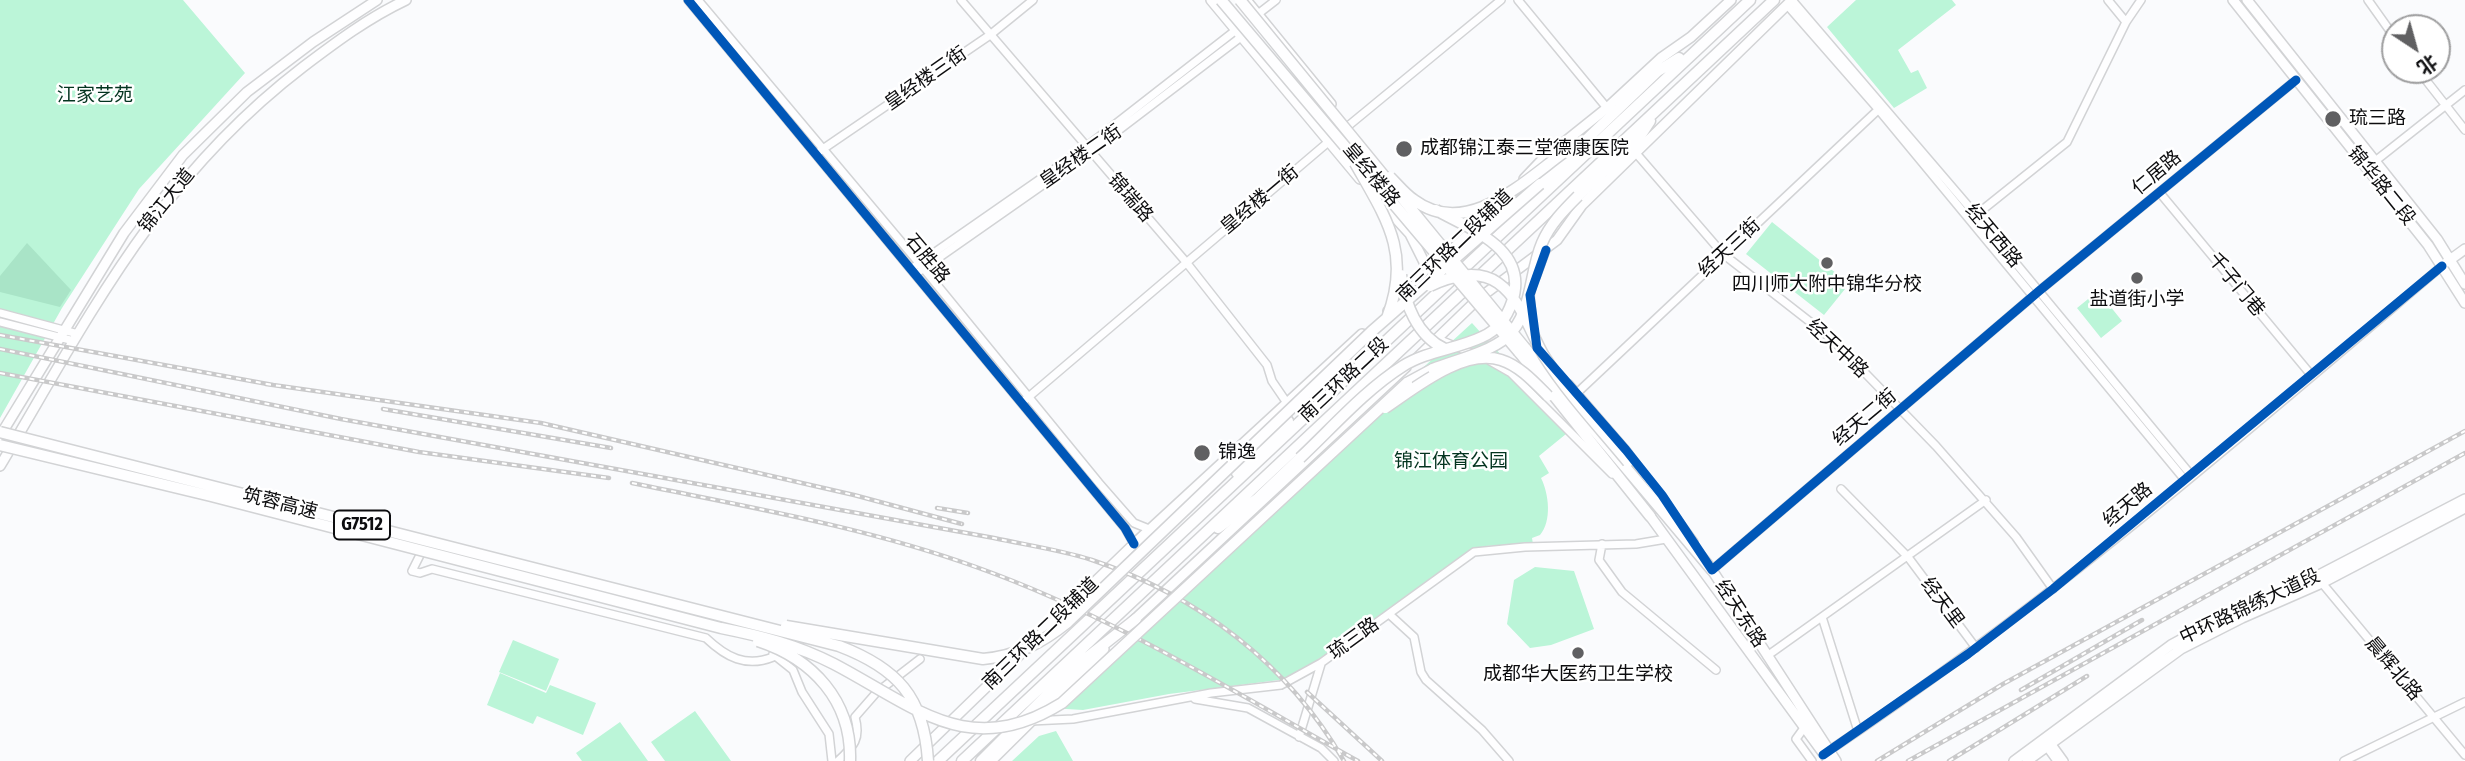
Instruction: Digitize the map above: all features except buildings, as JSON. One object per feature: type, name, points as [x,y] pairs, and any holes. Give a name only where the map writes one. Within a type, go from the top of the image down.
[{"type":"highway","name":"皇经楼路","points":[[1221,0],[1346,139],[1522,350]]},
{"type":"highway","name":"皇经楼路","points":[[1240,0],[1346,139]]},
{"type":"highway","name":"南三环路二段","points":[[938,761],[1751,0]]},
{"type":"highway","name":"南三环路二段","points":[[962,761],[1774,0]]},
{"type":"highway","points":[[723,617],[983,659],[1011,655],[1040,642],[1068,622],[1413,296],[1658,71],[1734,16]]},
{"type":"highway","points":[[1636,108],[1647,89],[1679,58]]},
{"type":"highway","points":[[721,628],[778,640],[805,650],[870,684],[931,722],[979,731],[1018,727],[1043,717],[1087,682],[1407,383],[1506,338],[1525,309],[1544,238],[1578,196],[1637,142],[1659,108]]},
{"type":"highway","points":[[1202,537],[1231,520],[1400,368],[1431,353],[1482,337],[1505,319],[1513,298],[1514,277],[1502,249],[1482,232],[1413,200],[1346,139]]},
{"type":"highway","points":[[1346,139],[1386,218],[1398,251],[1402,284],[1417,324],[1436,345],[1450,352],[1476,352]]},
{"type":"highway","points":[[1436,210],[1460,213],[1479,209],[1564,157]]},
{"type":"highway","points":[[1191,524],[1288,421],[1378,334],[1394,299],[1398,251]]},
{"type":"highway","points":[[1413,296],[1456,276],[1480,276],[1498,283],[1513,299],[1545,356],[1682,534]]},
{"type":"highway","name":"经天东路","points":[[1522,350],[1650,516]]},
{"type":"highway","name":"经天东路","points":[[1522,350],[1712,570]]},
{"type":"highway","points":[[1343,441],[1398,400],[1445,371],[1473,359],[1485,358],[1510,364],[1548,396],[1597,447]]},
{"type":"highway","name":"筑蓉高速","points":[[0,434],[723,617]]},
{"type":"highway","name":"筑蓉高速","points":[[0,445],[224,499],[721,628]]},
{"type":"highway","points":[[723,617],[839,646],[884,667],[900,681],[913,701],[927,737],[928,761]]},
{"type":"highway","points":[[981,761],[1074,667],[1136,619]]},
{"type":"highway","points":[[721,628],[769,645],[804,662],[818,674],[844,715],[851,746],[850,761]]},
{"type":"main road","name":"锦江大道","points":[[0,434],[137,214],[211,126],[277,68],[377,0]]},
{"type":"main road","name":"锦江大道","points":[[0,466],[138,237],[169,196],[229,129],[340,38],[406,0]]},
{"type":"main road","points":[[1211,0],[1329,142],[1410,234],[1429,272]]},
{"type":"main road","points":[[1246,0],[1445,245],[1453,250]]},
{"type":"main road","name":"南三环路二段辅道","points":[[911,761],[1149,529],[1453,250],[1542,160],[1607,108],[1731,0]]},
{"type":"main road","name":"锦华路二段","points":[[2247,0],[2451,259],[2465,284]]},
{"type":"main road","points":[[991,761],[1136,619],[1493,286],[1546,250],[1582,205],[1791,2]]},
{"type":"main road","name":"锦华路二段","points":[[2233,3],[2442,265],[2465,303]]},
{"type":"main road","points":[[1290,93],[1300,100],[1313,96],[1310,77]]},
{"type":"main road","points":[[2442,265],[2465,249]]},
{"type":"main road","name":"中环路锦绣大道段","points":[[2014,761],[2171,645],[2206,626],[2317,576],[2465,499]]},
{"type":"main road","name":"中环路锦绣大道段","points":[[2027,761],[2181,649],[2242,618],[2322,583],[2465,508]]},
{"type":"main road","name":"经天东路","points":[[1650,516],[1804,728],[1827,756],[1836,761]]},
{"type":"main road","name":"经天东路","points":[[1712,570],[1827,756]]},
{"type":"street","name":"石胜路","points":[[688,0],[918,268],[1125,527],[1134,544]]},
{"type":"street","points":[[698,0],[819,151]]},
{"type":"street","name":"锦瑞路","points":[[961,0],[1186,262],[1267,365],[1272,381],[1287,403]]},
{"type":"street","name":"皇经楼三街","points":[[819,151],[990,35],[1033,0]]},
{"type":"street","points":[[1258,14],[1276,0]]},
{"type":"street","name":"皇经楼一街","points":[[1025,400],[1501,0]]},
{"type":"street","points":[[1518,0],[1607,108]]},
{"type":"street","points":[[2108,0],[2126,22]]},
{"type":"street","points":[[1976,215],[2067,142],[2126,22],[2141,0]]},
{"type":"street","points":[[2368,0],[2381,18]]},
{"type":"street","name":"经天西路","points":[[1791,2],[1976,215],[2188,477]]},
{"type":"street","name":"皇经楼二街","points":[[918,268],[1088,150],[1239,34]]},
{"type":"street","name":"仁居路","points":[[2039,291],[2296,80]]},
{"type":"street","points":[[2428,84],[2465,130]]},
{"type":"street","points":[[2374,162],[2465,90]]},
{"type":"street","name":"经天西路","points":[[1881,107],[2032,297],[2188,477]]},
{"type":"street","name":"经天三街","points":[[1577,393],[1881,107]]},
{"type":"street","name":"经天中路","points":[[1636,152],[1723,254],[1832,339],[1986,500],[2053,589]]},
{"type":"street","name":"千子门巷","points":[[2160,193],[2312,376]]},
{"type":"street","points":[[1546,250],[1530,295],[1537,348],[1662,495],[1712,570]]},
{"type":"street","name":"经天路","points":[[1827,756],[2053,589],[2442,265]]},
{"type":"street","name":"经天二街","points":[[1712,570],[2039,291]]},
{"type":"street","points":[[0,313],[76,337]]},
{"type":"street","points":[[0,322],[63,333]]},
{"type":"street","points":[[1496,364],[1496,347],[1500,337],[1511,328],[1520,327],[1533,331]]},
{"type":"street","points":[[1438,339],[1511,373],[1555,415],[1650,516]]},
{"type":"street","points":[[1025,400],[1134,523],[1149,529]]},
{"type":"street","name":"经天里","points":[[1841,489],[1908,557],[1976,648]]},
{"type":"street","points":[[1767,656],[1986,500]]},
{"type":"street","points":[[428,539],[412,570],[420,573],[432,569],[706,638],[723,654],[757,664],[773,657]]},
{"type":"street","name":"琉三路","points":[[1029,721],[1073,719],[1188,698],[1281,685],[1321,663],[1474,552],[1636,544],[1667,539]]},
{"type":"street","points":[[1602,544],[1600,560],[1622,592],[1716,670]]},
{"type":"street","name":"晨辉北路","points":[[2322,583],[2465,755]]},
{"type":"street","points":[[1389,614],[1414,638],[1420,672],[1426,680],[1482,730],[1508,761]]},
{"type":"street","points":[[1822,617],[1858,731]]},
{"type":"street","points":[[769,625],[773,657],[793,670],[802,692],[829,734],[832,761]]},
{"type":"street","points":[[838,761],[857,741],[859,733],[855,718],[867,702],[920,659]]},
{"type":"street","points":[[1299,737],[1321,663]]},
{"type":"street","points":[[1188,698],[1248,708],[1321,748],[1334,761]]},
{"type":"street","points":[[2344,761],[2465,702]]},
{"type":"street","points":[[1804,728],[1796,739],[1812,761]]},
{"type":"street","points":[[2049,745],[2057,761]]},
{"type":"street","points":[[2049,745],[2064,761]]},
{"type":"green space","name":"江家艺苑","points":[[0,0],[183,0],[245,73],[139,189],[62,308],[0,418]]},
{"type":"green space","points":[[1856,0],[1952,0],[1956,5],[1898,50],[1911,73],[1918,70],[1927,88],[1894,108],[1827,27]]},
{"type":"green space","points":[[1772,222],[1842,278],[1845,289],[1824,315],[1746,254]]},
{"type":"green space","points":[[27,243],[71,290],[60,307],[0,292],[0,276]]},
{"type":"green space","points":[[2098,291],[2122,321],[2101,338],[2077,308]]},
{"type":"green space","name":"锦江体育公园","points":[[1472,323],[1532,389],[1566,434],[1539,456],[1549,473],[1541,478],[1546,492],[1548,515],[1540,535],[1532,538],[1533,544],[1485,546],[1467,552],[1339,646],[1287,679],[1169,694],[1083,710],[1050,708]]},
{"type":"green space","points":[[1535,567],[1574,571],[1594,629],[1551,645],[1530,648],[1507,624],[1514,580]]},
{"type":"green space","points":[[513,640],[559,659],[546,691],[499,672]]},
{"type":"green space","points":[[500,673],[546,693],[550,685],[596,703],[583,735],[537,716],[533,724],[487,705]]},
{"type":"green space","points":[[695,711],[731,761],[665,761],[651,742]]},
{"type":"green space","points":[[620,722],[648,761],[582,761],[576,753]]},
{"type":"green space","points":[[1056,731],[1073,761],[1012,761],[1039,736]]},
{"type":"railway","points":[[0,335],[273,385]]},
{"type":"railway","points":[[0,349],[341,419],[994,538],[1092,560],[1169,593],[1237,638],[1268,664],[1296,694],[1344,761]]},
{"type":"railway","points":[[0,373],[419,452],[609,478]]},
{"type":"railway","points":[[266,384],[541,423],[854,495],[962,524]]},
{"type":"railway","points":[[383,409],[611,448]]},
{"type":"railway","points":[[1877,761],[2003,684],[2465,431]]},
{"type":"railway","points":[[1908,761],[2465,453]]},
{"type":"railway","points":[[632,483],[892,540],[1026,586],[1171,656],[1358,761]]},
{"type":"railway","points":[[937,508],[968,513]]},
{"type":"railway","points":[[2021,690],[2142,620]]},
{"type":"railway","points":[[1949,761],[2087,676]]},
{"type":"railway","points":[[1307,692],[1382,761]]},
{"type":"cycle path","points":[[688,0],[1125,528],[1134,544]]},
{"type":"cycle path","points":[[1546,250],[1530,295],[1537,348],[1662,495],[1712,570],[2039,291],[2296,80]]},
{"type":"cycle path","points":[[1823,755],[1968,654],[2053,589],[2442,266]]},
{"type":"place","name":"琉三路","points":[[2333,119]]},
{"type":"place","name":"成都锦江泰三堂德康医院","points":[[1404,149]]},
{"type":"place","name":"四川师大附中锦华分校","points":[[1827,263]]},
{"type":"place","name":"盐道街小学","points":[[2137,278]]},
{"type":"place","name":"锦逸","points":[[1202,453]]},
{"type":"place","name":"成都华大医药卫生学校","points":[[1578,653]]}]
